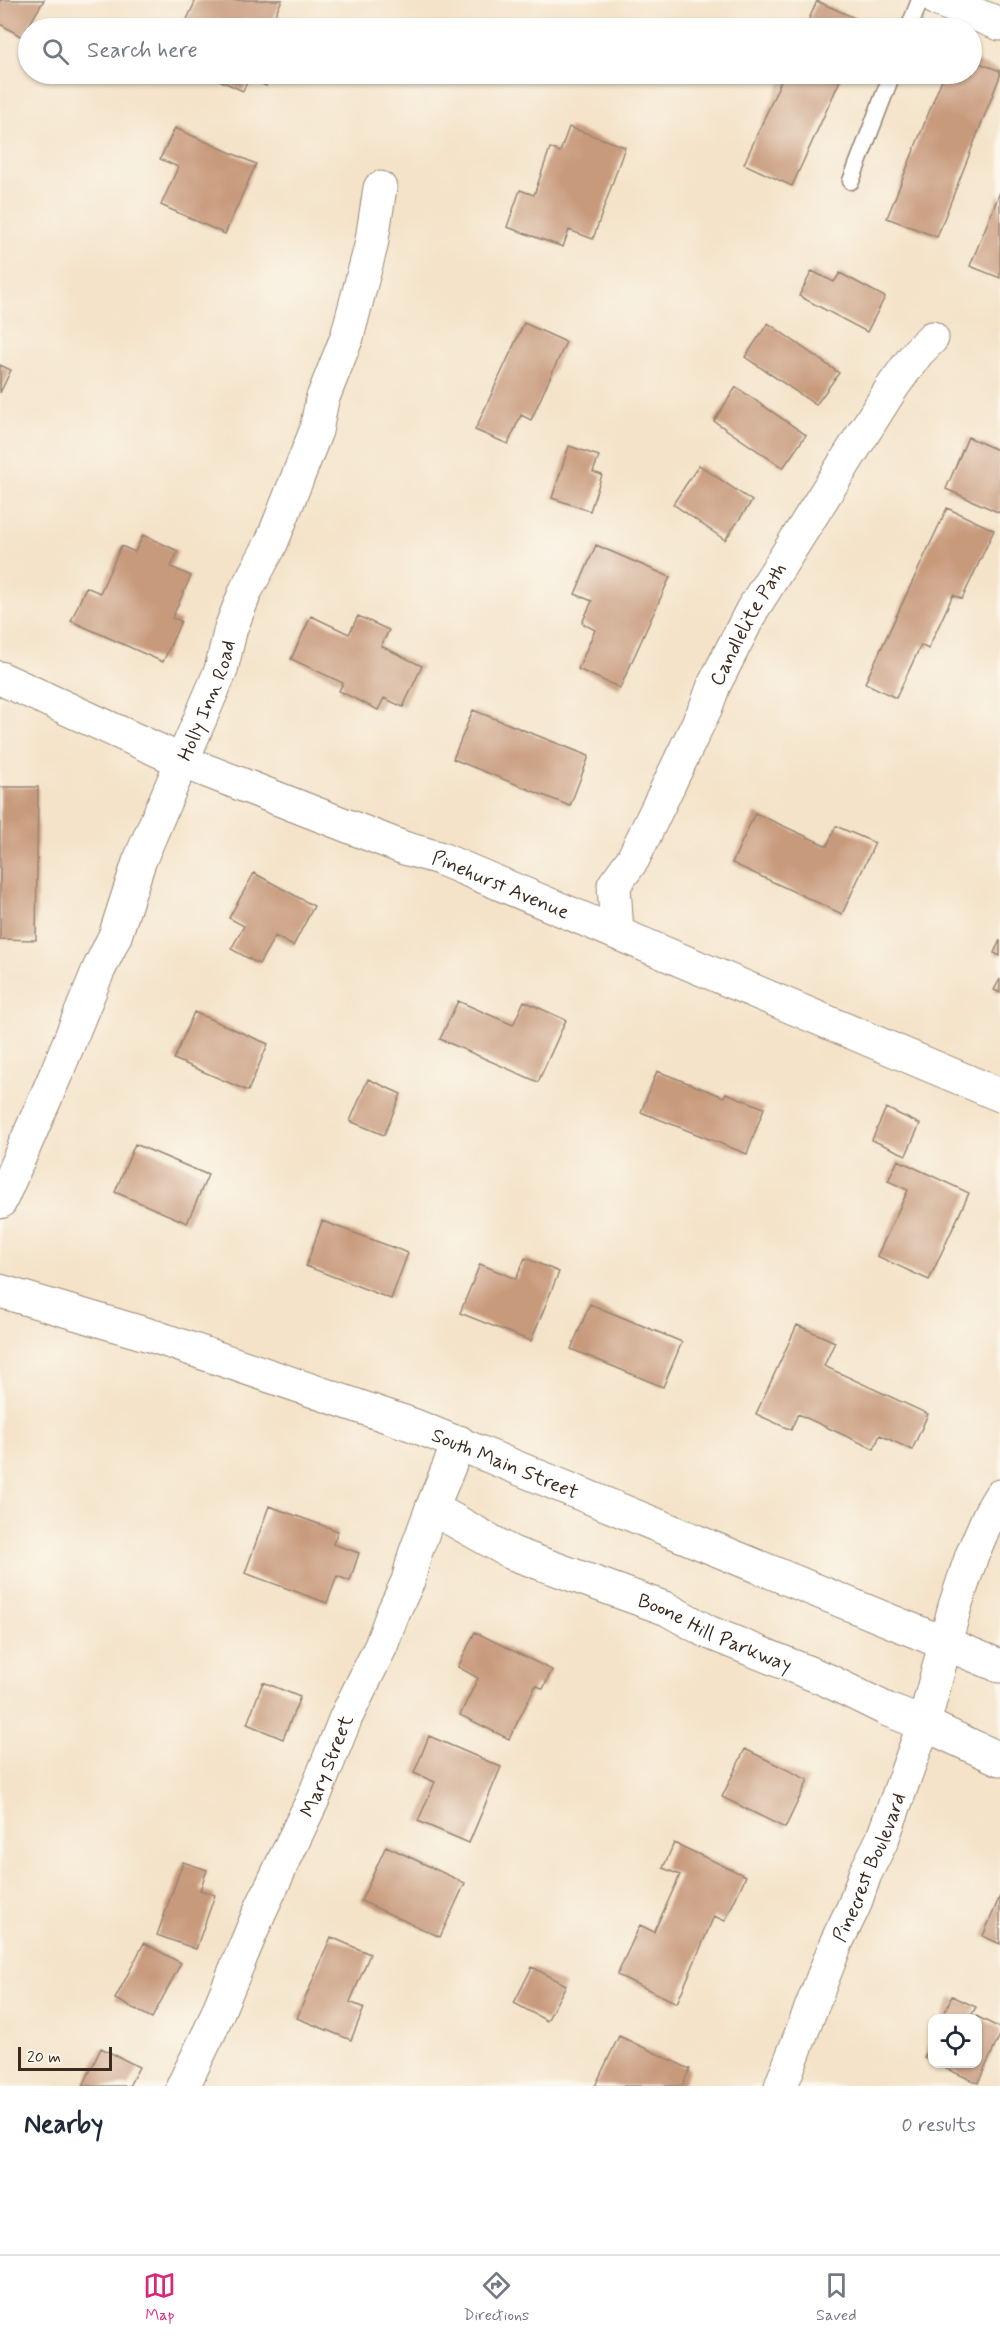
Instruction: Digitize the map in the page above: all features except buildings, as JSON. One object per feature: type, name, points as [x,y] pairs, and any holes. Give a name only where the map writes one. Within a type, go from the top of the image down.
[{"type":"street","points":[[938,0],[1000,24]]},
{"type":"street","name":"Holly Inn Road","points":[[0,1202],[115,936],[140,862],[221,670],[231,628],[246,590],[272,544],[316,431],[322,400],[347,337],[371,246],[380,188]]},
{"type":"street","name":"Candlelite Path","points":[[617,933],[614,885],[633,859],[706,707],[714,685],[752,610],[893,386],[918,352],[933,338]]},
{"type":"street","name":"Pinehurst Avenue","points":[[0,678],[184,762],[404,848],[439,858],[1000,1095]]},
{"type":"street","name":"South Main Street","points":[[0,1291],[156,1337],[459,1442],[1000,1666]]},
{"type":"street","name":"Mary Street","points":[[183,2086],[210,2031],[260,1911],[314,1797],[346,1717],[381,1646],[408,1581],[415,1554],[459,1442]]},
{"type":"street","name":"Pinecrest Boulevard","points":[[781,2086],[837,1941],[882,1840],[924,1724],[972,1555],[1000,1496]]},
{"type":"street","name":"Boone Hill Parkway","points":[[432,1508],[512,1553],[667,1609],[708,1632],[826,1680],[1000,1759]]},
{"type":"lane","points":[[913,18],[920,0]]},
{"type":"lane","points":[[852,181],[888,84]]}]
